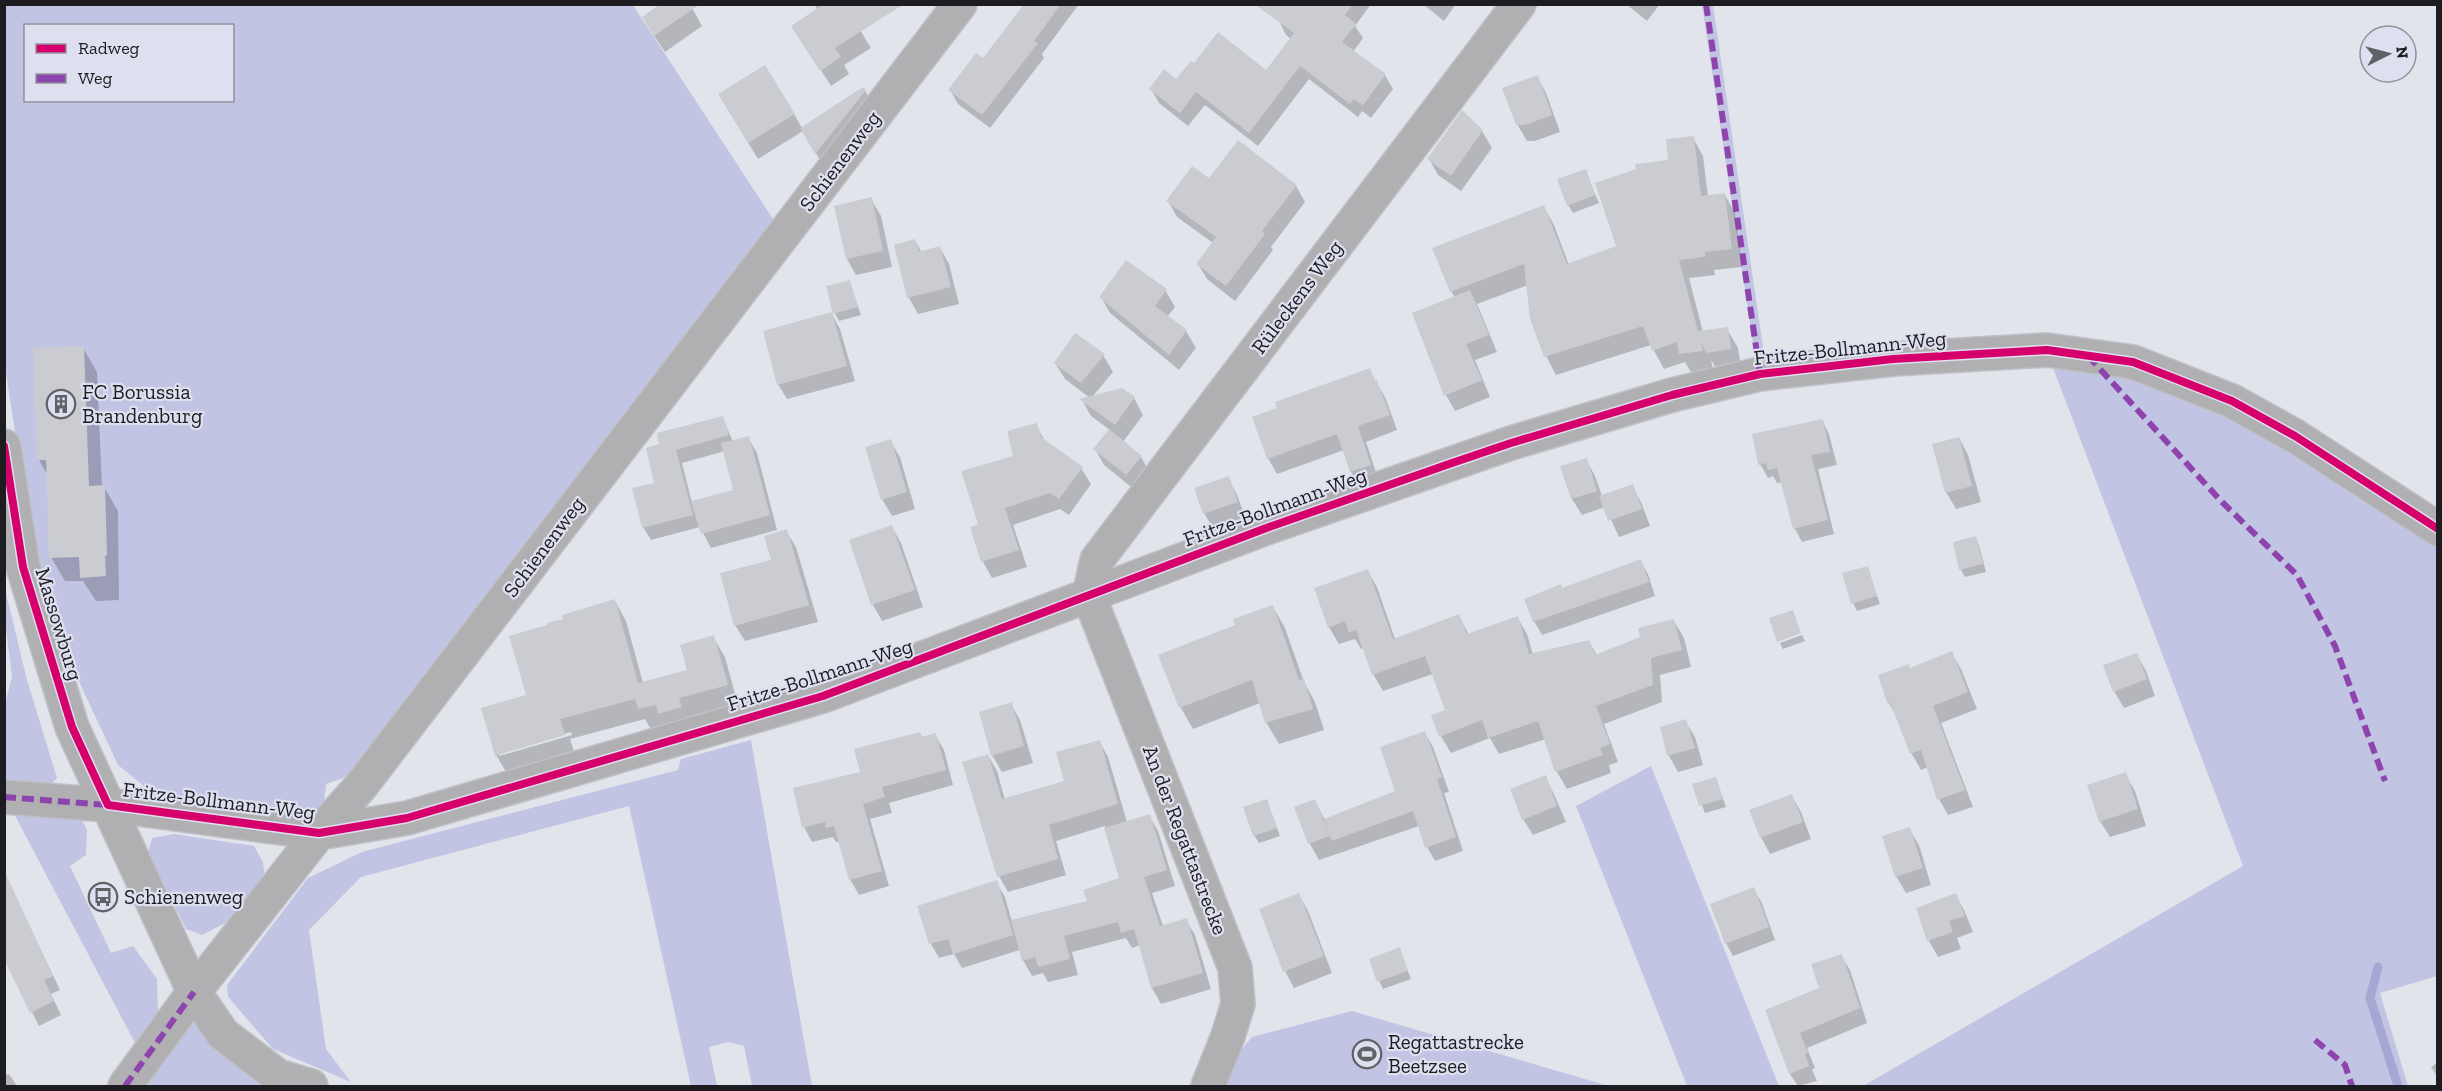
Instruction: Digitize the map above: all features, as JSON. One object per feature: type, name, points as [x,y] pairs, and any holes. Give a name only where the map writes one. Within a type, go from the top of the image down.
[{"type":"street","name":"Schienenweg","points":[[125,1086],[194,992],[319,833],[362,786],[960,4]]},
{"type":"street","name":"Rüleckens Weg","points":[[1089,596],[1097,560],[1519,4]]},
{"type":"street","name":"Fritze-Bollmann-Weg","points":[[4,797],[108,805],[319,833],[407,818],[823,696],[1269,527],[1511,443],[1672,395],[1760,374],[1893,359],[2047,350],[2133,362],[2232,401],[2295,436],[2438,529]]},
{"type":"street","name":"Massowburg","points":[[4,446],[23,567],[72,727],[194,992]]},
{"type":"street","name":"An der Regattastrecke","points":[[1089,596],[1235,968],[1238,1004],[1208,1086]]},
{"type":"street","points":[[194,992],[223,1034],[278,1076],[311,1086]]},
{"type":"shaded area","points":[[4,5],[633,5],[773,219],[364,771],[326,784],[322,825],[180,803],[145,787],[118,765],[61,643],[36,571],[5,366]]},
{"type":"shaded area","points":[[1702,5],[1713,5],[1765,361],[1756,363]]},
{"type":"shaded area","points":[[2050,360],[2133,372],[2228,411],[2437,540],[2437,976],[2380,993],[2408,1086],[1863,1086],[2243,866]]},
{"type":"shaded area","points":[[5,589],[27,680],[57,778],[43,793],[5,787],[5,704],[12,677],[5,621]]},
{"type":"shaded area","points":[[751,740],[812,1086],[752,1086],[744,1046],[729,1042],[709,1047],[717,1086],[691,1086],[629,806],[361,877],[309,930],[326,1049],[351,1082],[273,1049],[228,997],[227,985],[308,878],[362,852],[678,770],[681,759]]},
{"type":"shaded area","points":[[1651,766],[1779,1086],[1687,1086],[1576,806]]},
{"type":"shaded area","points":[[13,812],[79,814],[87,830],[86,855],[70,866],[111,953],[133,946],[157,979],[158,1014],[195,1021],[263,1086],[146,1086],[153,1077]]},
{"type":"shaded area","points":[[174,834],[254,846],[263,862],[265,881],[225,923],[202,935],[186,929],[148,853],[152,838]]},
{"type":"shaded area","name":"Regattastrecke Beetzsee","points":[[1352,1011],[1609,1086],[1219,1086],[1224,1070],[1252,1037]]},
{"type":"building","points":[[660,4],[700,4],[654,36],[642,17]]},
{"type":"building","points":[[824,4],[904,4],[835,48],[841,57],[820,71],[791,26]]},
{"type":"building","points":[[1024,4],[1061,4],[1034,41],[1038,43],[982,115],[948,90],[976,53],[983,58]]},
{"type":"building","points":[[1254,4],[1353,4],[1345,15],[1356,24],[1342,42],[1386,74],[1363,105],[1354,99],[1350,104],[1300,66],[1249,133],[1196,92],[1180,113],[1149,89],[1164,69],[1176,79],[1191,61],[1194,63],[1218,32],[1266,70],[1294,33]]},
{"type":"building","points":[[765,65],[795,114],[748,143],[718,94]]},
{"type":"building","points":[[1538,75],[1552,115],[1525,125],[1516,125],[1502,88]]},
{"type":"building","points":[[863,87],[866,90],[815,154],[800,128]]},
{"type":"building","points":[[1462,110],[1483,130],[1451,176],[1427,159]]},
{"type":"building","points":[[1694,136],[1701,196],[1725,193],[1732,249],[1705,252],[1705,257],[1679,260],[1698,331],[1728,327],[1731,349],[1706,353],[1701,342],[1703,351],[1679,354],[1677,342],[1652,351],[1643,326],[1544,357],[1530,319],[1524,264],[1450,292],[1432,248],[1544,205],[1567,264],[1616,246],[1595,183],[1636,169],[1635,164],[1668,160],[1666,139]]},
{"type":"building","points":[[1238,140],[1297,185],[1262,231],[1265,234],[1226,286],[1196,264],[1216,237],[1166,201],[1192,166],[1209,178]]},
{"type":"building","points":[[1586,169],[1595,195],[1567,206],[1557,179]]},
{"type":"building","points":[[872,197],[883,251],[846,259],[834,206]]},
{"type":"building","points":[[915,239],[919,252],[940,246],[951,287],[907,298],[894,245]]},
{"type":"building","points":[[1126,260],[1167,289],[1155,306],[1187,330],[1169,355],[1099,297]]},
{"type":"building","points":[[850,280],[858,307],[833,314],[826,286]]},
{"type":"building","points":[[1470,290],[1489,335],[1466,344],[1482,380],[1444,396],[1412,313]]},
{"type":"building","points":[[832,312],[847,366],[777,385],[763,331]]},
{"type":"building","points":[[1075,333],[1105,354],[1081,383],[1054,363]]},
{"type":"building","name":"FC Borussia Brandenburg","points":[[84,346],[89,486],[105,485],[107,555],[105,556],[106,576],[80,578],[79,557],[49,558],[46,460],[37,460],[33,348]]},
{"type":"building","points":[[1370,368],[1390,415],[1358,426],[1371,465],[1350,472],[1337,434],[1267,459],[1252,417],[1277,408],[1275,402]]},
{"type":"building","points":[[1122,388],[1135,397],[1115,425],[1079,399]]},
{"type":"building","points":[[723,416],[729,435],[676,450],[693,515],[642,528],[632,488],[654,483],[646,448],[659,444],[657,433]]},
{"type":"building","points":[[1823,419],[1830,452],[1811,455],[1828,520],[1793,529],[1777,468],[1768,470],[1766,463],[1758,465],[1752,434]]},
{"type":"building","points":[[1037,423],[1041,437],[1083,467],[1059,499],[1050,493],[1005,508],[1019,550],[981,562],[970,527],[978,524],[961,471],[1013,456],[1007,431]]},
{"type":"building","points":[[1109,429],[1142,456],[1126,475],[1093,449]]},
{"type":"building","points":[[749,436],[770,515],[701,534],[691,501],[733,490],[721,443]]},
{"type":"building","points":[[1959,437],[1972,486],[1945,493],[1932,444]]},
{"type":"building","points":[[891,439],[907,492],[881,500],[865,447]]},
{"type":"building","points":[[1587,458],[1597,491],[1571,499],[1560,466]]},
{"type":"building","points":[[1229,476],[1238,502],[1203,514],[1194,488]]},
{"type":"building","points":[[1633,484],[1642,509],[1608,521],[1599,496]]},
{"type":"building","points":[[892,525],[915,590],[871,605],[849,540]]},
{"type":"building","points":[[787,529],[809,605],[734,626],[720,573],[771,560],[764,536]]},
{"type":"building","points":[[1976,536],[1983,564],[1959,570],[1953,542]]},
{"type":"building","points":[[1641,559],[1649,582],[1533,622],[1524,599],[1561,584],[1562,588]]},
{"type":"building","points":[[1868,566],[1877,596],[1851,604],[1842,573]]},
{"type":"building","points":[[1368,569],[1393,639],[1459,614],[1467,634],[1518,616],[1529,654],[1589,640],[1595,655],[1640,637],[1638,628],[1674,619],[1682,650],[1651,658],[1653,685],[1596,706],[1610,744],[1600,748],[1603,755],[1555,772],[1538,721],[1488,738],[1482,720],[1439,737],[1431,715],[1445,710],[1425,656],[1372,675],[1356,630],[1349,633],[1345,621],[1328,628],[1314,588]]},
{"type":"building","points":[[615,599],[638,683],[687,670],[680,645],[714,635],[728,685],[679,698],[682,707],[658,714],[656,705],[638,709],[635,699],[560,719],[565,735],[495,756],[481,708],[526,695],[509,636],[563,619],[562,615]]},
{"type":"building","points":[[1273,605],[1299,680],[1304,679],[1313,709],[1265,723],[1252,680],[1179,708],[1158,655],[1235,625],[1233,619]]},
{"type":"building","points":[[1793,610],[1801,633],[1777,642],[1769,618]]},
{"type":"building","points":[[1952,651],[1968,692],[1933,706],[1965,790],[1937,800],[1921,750],[1910,754],[1890,702],[1887,703],[1878,675],[1909,664],[1910,668]]},
{"type":"building","points":[[2137,653],[2147,679],[2113,692],[2103,665]]},
{"type":"building","points":[[1012,702],[1024,746],[991,756],[979,712]]},
{"type":"building","points":[[1686,719],[1695,748],[1667,756],[1660,727]]},
{"type":"building","points":[[1425,731],[1442,777],[1437,779],[1456,837],[1425,848],[1413,811],[1332,841],[1324,819],[1395,791],[1380,747]]},
{"type":"building","points":[[920,732],[921,737],[936,733],[946,770],[882,787],[885,797],[863,804],[882,871],[849,880],[834,826],[826,828],[825,822],[802,828],[793,788],[860,772],[854,749]]},
{"type":"building","points":[[1100,740],[1118,804],[1049,825],[1058,859],[997,877],[962,762],[988,754],[1002,799],[1064,781],[1056,752]]},
{"type":"building","points":[[2126,772],[2138,809],[2099,822],[2087,785]]},
{"type":"building","points":[[1546,775],[1557,806],[1522,820],[1510,789]]},
{"type":"building","points":[[1716,777],[1723,799],[1699,806],[1692,784]]},
{"type":"building","points":[[1792,794],[1803,822],[1760,838],[1749,810]]},
{"type":"building","points":[[1267,799],[1277,828],[1253,836],[1243,807]]},
{"type":"building","points":[[1315,799],[1330,836],[1308,844],[1294,807]]},
{"type":"building","points":[[1150,814],[1167,870],[1144,877],[1160,926],[1187,918],[1203,973],[1151,988],[1134,929],[1121,933],[1118,922],[1064,936],[1070,959],[1038,967],[1035,957],[1022,961],[1011,920],[1087,901],[1083,890],[1119,878],[1104,828]]},
{"type":"building","points":[[1910,827],[1923,868],[1895,877],[1882,836]]},
{"type":"building","points":[[4,870],[53,976],[44,980],[54,1001],[30,1013],[4,959]]},
{"type":"building","points":[[997,880],[1013,935],[953,954],[948,939],[929,944],[917,906]]},
{"type":"building","points":[[1754,887],[1769,927],[1725,944],[1710,904]]},
{"type":"building","points":[[1299,893],[1324,956],[1283,972],[1259,909]]},
{"type":"building","points":[[1956,893],[1965,916],[1949,921],[1953,932],[1927,941],[1916,908]]},
{"type":"building","points":[[1400,947],[1408,971],[1377,982],[1369,959]]},
{"type":"building","points":[[1842,954],[1860,1008],[1800,1033],[1808,1053],[1805,1054],[1809,1066],[1789,1074],[1765,1010],[1819,988],[1811,964]]},
{"type":"waterway","points":[[2378,967],[2370,998],[2398,1086]]},
{"type":"marked path","points":[[1706,4],[1760,374]]},
{"type":"marked path","points":[[2088,356],[2222,502],[2297,575],[2335,646],[2385,781]]},
{"type":"marked path","points":[[4,797],[108,805]]},
{"type":"marked path","points":[[125,1086],[194,992]]},
{"type":"marked path","points":[[2315,1040],[2345,1065],[2352,1086]]},
{"type":"cycle path","points":[[4,446],[23,567],[72,727],[108,805],[319,833],[407,818],[823,696],[1269,527],[1452,463],[1672,395],[1760,374],[1893,359],[2047,350],[2133,362],[2232,401],[2295,436],[2438,529]]},
{"type":"place","name":"FC Borussia Brandenburg","points":[[61,404]]},
{"type":"place","name":"Schienenweg","points":[[103,897]]},
{"type":"place","name":"Regattastrecke Beetzsee","points":[[1367,1054]]}]
